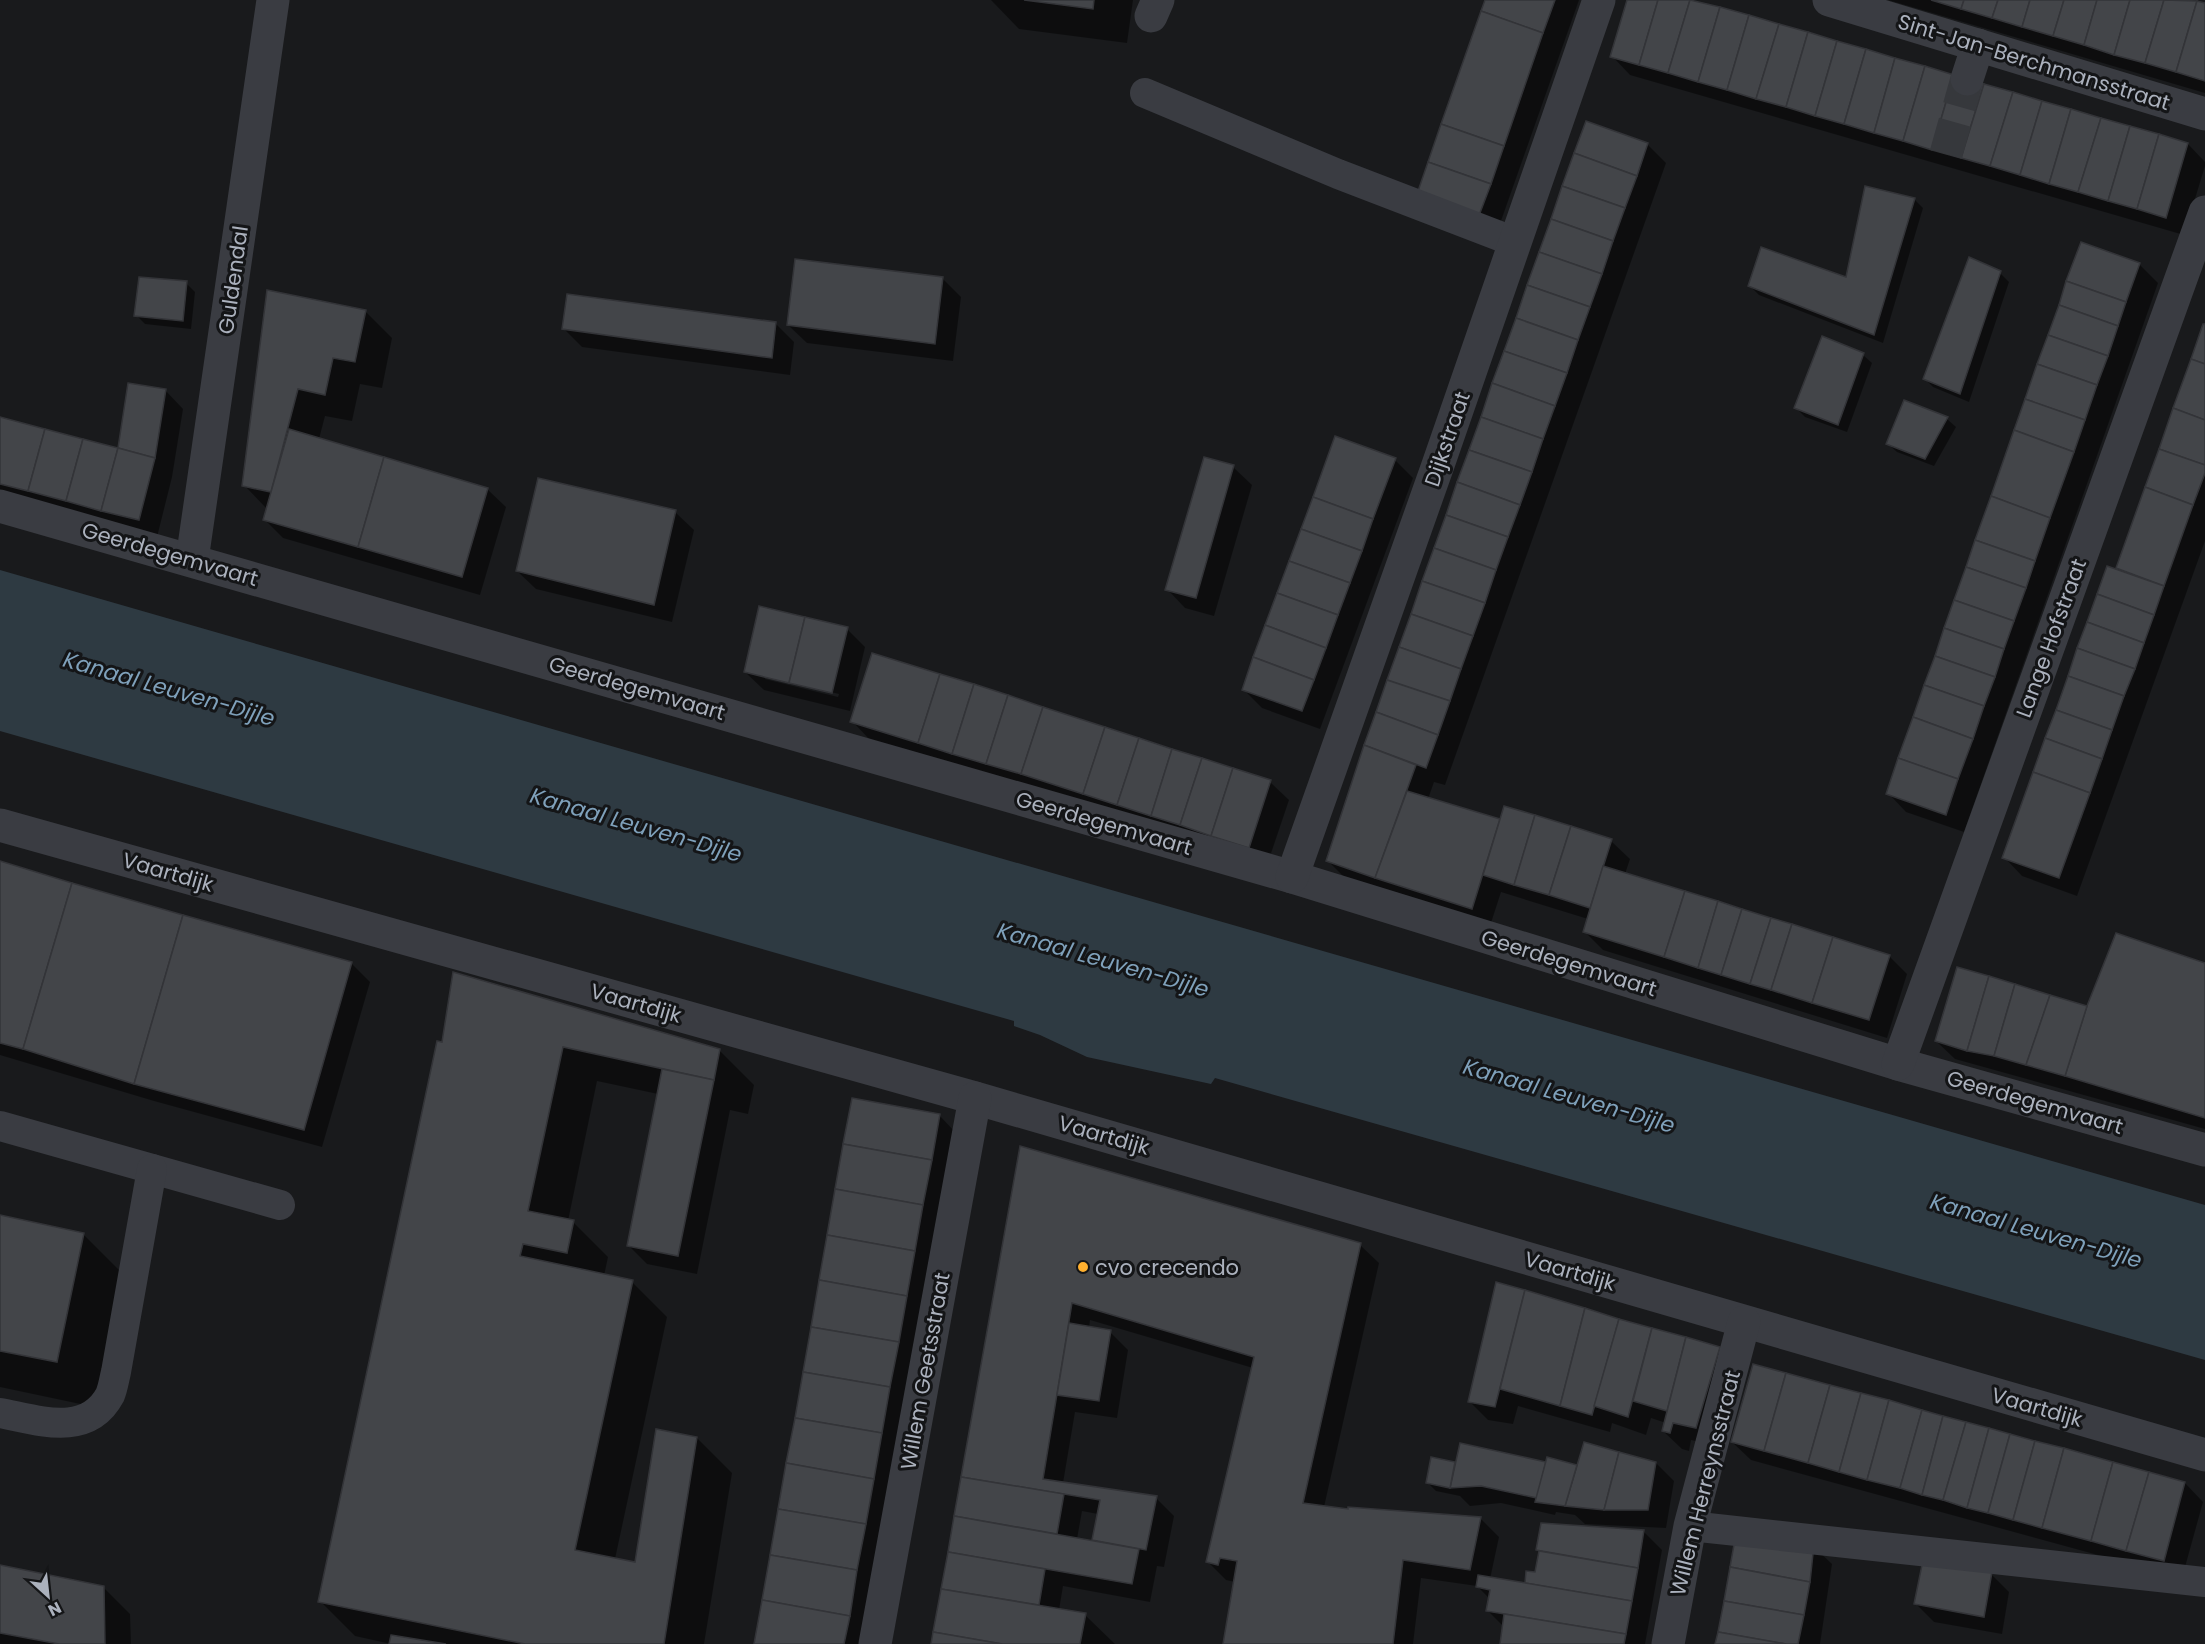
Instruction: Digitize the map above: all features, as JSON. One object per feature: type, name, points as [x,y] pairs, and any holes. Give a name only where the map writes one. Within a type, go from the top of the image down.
[{"type":"street","name":"Guldendal","points":[[192,560],[273,0]]},
{"type":"street","name":"Dijkstraat","points":[[1292,877],[1599,0]]},
{"type":"street","name":"Sint-Jan-Berchmansstraat","points":[[1829,0],[2205,114]]},
{"type":"street","points":[[1967,79],[1978,45]]},
{"type":"street","name":"Lange Hofstraat","points":[[1898,1064],[2205,212]]},
{"type":"street","name":"Geerdegemvaart","points":[[0,506],[1292,877],[1898,1064],[2205,1150]]},
{"type":"street","name":"Vaartdijk","points":[[0,825],[975,1098],[2205,1455]]},
{"type":"street","name":"Willem Geetsstraat","points":[[875,1644],[975,1098]]},
{"type":"street","name":"Willem Herreynsstraat","points":[[1668,1644],[1690,1526],[1744,1322]]},
{"type":"lane","points":[[1145,93],[1338,174],[1515,242]]},
{"type":"lane","points":[[0,1126],[280,1205]]},
{"type":"lane","points":[[0,1413],[52,1424],[69,1424],[92,1416],[110,1394],[118,1361],[152,1169]]},
{"type":"lane","points":[[1690,1526],[2205,1582]]},
{"type":"water","name":"Kanaal Leuven-Dijle","points":[[0,570],[2205,1205],[2205,1360],[1215,1078],[1211,1084],[1087,1057],[1040,1035],[1014,1026],[1014,1021],[0,731]]},
{"type":"building","points":[[1024,0],[1094,0],[1093,9]]},
{"type":"building","points":[[1485,0],[1555,0],[1543,33],[1481,11]]},
{"type":"building","points":[[1627,0],[1658,0],[1639,65],[1610,57]]},
{"type":"building","points":[[1658,0],[1690,0],[1668,73],[1639,65]]},
{"type":"building","points":[[1690,0],[1720,7],[1698,82],[1668,73]]},
{"type":"building","points":[[1931,0],[1964,0],[1961,9]]},
{"type":"building","points":[[1964,0],[1998,0],[1992,18],[1961,9]]},
{"type":"building","points":[[1998,0],[2030,0],[2022,27],[1992,18]]},
{"type":"building","points":[[2030,0],[2064,0],[2053,36],[2022,27]]},
{"type":"building","points":[[2064,0],[2097,0],[2084,45],[2053,36]]},
{"type":"building","points":[[2097,0],[2130,0],[2114,55],[2084,45]]},
{"type":"building","points":[[2130,0],[2164,0],[2145,63],[2114,55]]},
{"type":"building","points":[[2164,0],[2197,1],[2176,72],[2145,63]]},
{"type":"building","points":[[2197,1],[2205,3],[2205,81],[2176,72]]},
{"type":"building","points":[[1720,7],[1749,15],[1727,90],[1698,82]]},
{"type":"building","points":[[1481,11],[1543,33],[1504,146],[1441,124]]},
{"type":"building","points":[[1749,15],[1779,24],[1756,99],[1727,90]]},
{"type":"building","points":[[1779,24],[1808,32],[1786,107],[1756,99]]},
{"type":"building","points":[[1808,32],[1837,41],[1815,116],[1786,107]]},
{"type":"building","points":[[1837,41],[1866,49],[1844,124],[1815,116]]},
{"type":"building","points":[[1866,49],[1895,58],[1874,133],[1844,124]]},
{"type":"building","points":[[1895,58],[1925,66],[1903,141],[1874,133]]},
{"type":"building","points":[[1925,66],[1954,75],[1932,150],[1903,141]]},
{"type":"building","points":[[1954,75],[1984,84],[1961,158],[1932,150]]},
{"type":"building","points":[[1984,84],[2013,92],[1990,166],[1961,158]]},
{"type":"building","points":[[2013,92],[2042,101],[2020,175],[1990,166]]},
{"type":"building","points":[[2042,101],[2071,109],[2049,184],[2020,175]]},
{"type":"building","points":[[2071,109],[2101,118],[2078,192],[2049,184]]},
{"type":"building","points":[[2101,118],[2130,126],[2108,201],[2078,192]]},
{"type":"building","points":[[1586,121],[1648,143],[1637,176],[1574,153]]},
{"type":"building","points":[[1441,124],[1504,146],[1491,184],[1428,162]]},
{"type":"building","points":[[2130,126],[2159,134],[2137,209],[2108,201]]},
{"type":"building","points":[[2159,134],[2188,143],[2166,218],[2137,209]]},
{"type":"building","points":[[1574,153],[1637,176],[1625,208],[1562,186]]},
{"type":"building","points":[[1428,162],[1491,184],[1478,218],[1416,197]]},
{"type":"building","points":[[1562,186],[1625,208],[1613,241],[1551,219]]},
{"type":"building","points":[[1865,186],[1915,198],[1874,335],[1748,286],[1761,247],[1846,277]]},
{"type":"building","points":[[1551,219],[1613,241],[1602,274],[1539,252]]},
{"type":"building","points":[[2081,242],[2140,263],[2126,302],[2066,281]]},
{"type":"building","points":[[1539,252],[1602,274],[1590,307],[1527,285]]},
{"type":"building","points":[[1969,257],[2001,271],[1960,394],[1923,379]]},
{"type":"building","points":[[795,259],[943,277],[935,344],[787,325]]},
{"type":"building","points":[[139,277],[187,281],[183,321],[134,316]]},
{"type":"building","points":[[2066,281],[2126,302],[2118,326],[2059,305]]},
{"type":"building","points":[[1527,285],[1590,307],[1578,340],[1516,318]]},
{"type":"building","points":[[267,290],[366,310],[355,362],[333,358],[325,395],[298,389],[271,492],[242,486]]},
{"type":"building","points":[[567,294],[776,322],[772,358],[562,329]]},
{"type":"building","points":[[2059,305],[2118,326],[2108,356],[2048,335]]},
{"type":"building","points":[[1516,318],[1578,340],[1567,373],[1504,351]]},
{"type":"building","points":[[2203,324],[2205,324],[2205,364],[2191,359]]},
{"type":"building","points":[[2048,335],[2108,356],[2097,385],[2037,364]]},
{"type":"building","points":[[1822,336],[1864,353],[1838,425],[1794,408]]},
{"type":"building","points":[[1504,351],[1567,373],[1555,406],[1492,383]]},
{"type":"building","points":[[2191,359],[2205,364],[2205,420],[2173,408]]},
{"type":"building","points":[[2037,364],[2097,385],[2085,420],[2025,399]]},
{"type":"building","points":[[128,383],[166,389],[155,458],[118,448]]},
{"type":"building","points":[[1492,383],[1555,406],[1543,439],[1481,417]]},
{"type":"building","points":[[2025,399],[2085,420],[2074,452],[2014,430]]},
{"type":"building","points":[[1904,400],[1948,417],[1925,459],[1886,444]]},
{"type":"building","points":[[2173,408],[2205,420],[2205,465],[2159,449]]},
{"type":"building","points":[[0,417],[45,429],[28,491],[0,484]]},
{"type":"building","points":[[1481,417],[1543,439],[1532,472],[1469,450]]},
{"type":"building","points":[[45,429],[83,439],[66,501],[28,491]]},
{"type":"building","points":[[289,429],[384,457],[358,547],[263,520]]},
{"type":"building","points":[[2014,430],[2074,452],[2050,518],[1991,496]]},
{"type":"building","points":[[1335,436],[1396,458],[1373,519],[1313,497]]},
{"type":"building","points":[[83,439],[118,448],[101,511],[66,501]]},
{"type":"building","points":[[118,448],[155,458],[139,520],[101,511]]},
{"type":"building","points":[[2159,449],[2205,465],[2205,473],[2193,505],[2145,487]]},
{"type":"building","points":[[1469,450],[1532,472],[1520,505],[1457,482]]},
{"type":"building","points":[[384,457],[488,488],[462,577],[358,547]]},
{"type":"building","points":[[1204,457],[1234,465],[1196,598],[1165,590]]},
{"type":"building","points":[[538,478],[676,510],[654,605],[516,571]]},
{"type":"building","points":[[1457,482],[1520,505],[1508,537],[1446,515]]},
{"type":"building","points":[[2145,487],[2193,505],[2164,586],[2116,568]]},
{"type":"building","points":[[1991,496],[2050,518],[2035,561],[1975,540]]},
{"type":"building","points":[[1313,497],[1373,519],[1362,551],[1301,529]]},
{"type":"building","points":[[1446,515],[1508,537],[1496,570],[1434,548]]},
{"type":"building","points":[[1301,529],[1362,551],[1350,583],[1289,561]]},
{"type":"building","points":[[1975,540],[2035,561],[2026,588],[1966,567]]},
{"type":"building","points":[[1434,548],[1496,570],[1485,603],[1422,581]]},
{"type":"building","points":[[1289,561],[1350,583],[1338,615],[1277,593]]},
{"type":"building","points":[[2107,566],[2164,586],[2154,615],[2097,594]]},
{"type":"building","points":[[1966,567],[2026,588],[2014,621],[1954,600]]},
{"type":"building","points":[[1422,581],[1485,603],[1473,636],[1411,614]]},
{"type":"building","points":[[1277,593],[1338,615],[1326,648],[1265,625]]},
{"type":"building","points":[[2097,594],[2154,615],[2144,643],[2087,622]]},
{"type":"building","points":[[1954,600],[2014,621],[2004,649],[1944,628]]},
{"type":"building","points":[[759,606],[805,617],[789,683],[744,672]]},
{"type":"building","points":[[1411,614],[1473,636],[1461,669],[1399,647]]},
{"type":"building","points":[[805,617],[848,627],[832,693],[789,683]]},
{"type":"building","points":[[2087,622],[2144,643],[2135,669],[2077,648]]},
{"type":"building","points":[[1265,625],[1326,648],[1314,680],[1253,657]]},
{"type":"building","points":[[1944,628],[2004,649],[1995,677],[1935,656]]},
{"type":"building","points":[[1399,647],[1461,669],[1450,701],[1387,680]]},
{"type":"building","points":[[2077,648],[2135,669],[2124,696],[2068,676]]},
{"type":"building","points":[[872,653],[940,674],[918,743],[850,722]]},
{"type":"building","points":[[1935,656],[1995,677],[1984,706],[1924,685]]},
{"type":"building","points":[[1253,657],[1314,680],[1302,711],[1242,690]]},
{"type":"building","points":[[940,674],[974,684],[952,754],[918,743]]},
{"type":"building","points":[[2068,676],[2124,696],[2112,730],[2056,710]]},
{"type":"building","points":[[1387,680],[1450,701],[1438,735],[1376,712]]},
{"type":"building","points":[[974,684],[1008,695],[986,764],[952,754]]},
{"type":"building","points":[[1924,685],[1984,706],[1973,739],[1913,717]]},
{"type":"building","points":[[1008,695],[1043,707],[1021,774],[986,764]]},
{"type":"building","points":[[1043,707],[1105,727],[1083,794],[1021,774]]},
{"type":"building","points":[[2056,710],[2112,730],[2102,759],[2045,738]]},
{"type":"building","points":[[1376,712],[1438,735],[1426,768],[1364,745]]},
{"type":"building","points":[[1913,717],[1973,739],[1958,779],[1898,758]]},
{"type":"building","points":[[1105,727],[1139,738],[1117,805],[1083,794]]},
{"type":"building","points":[[1139,738],[1172,749],[1151,816],[1117,805]]},
{"type":"building","points":[[2045,738],[2102,759],[2090,793],[2033,772]]},
{"type":"building","points":[[1364,745],[1416,765],[1375,878],[1326,861]]},
{"type":"building","points":[[1172,749],[1202,758],[1180,825],[1151,816]]},
{"type":"building","points":[[1202,758],[1233,768],[1211,836],[1180,825]]},
{"type":"building","points":[[1898,758],[1958,779],[1946,815],[1886,794]]},
{"type":"building","points":[[1233,768],[1271,780],[1249,848],[1211,836]]},
{"type":"building","points":[[2033,772],[2090,793],[2059,878],[2002,858]]},
{"type":"building","points":[[1407,791],[1500,819],[1472,909],[1375,878]]},
{"type":"building","points":[[1504,806],[1535,815],[1514,885],[1483,875]]},
{"type":"building","points":[[1535,815],[1571,826],[1549,895],[1514,885]]},
{"type":"building","points":[[1571,826],[1612,839],[1590,908],[1549,895]]},
{"type":"building","points":[[0,861],[72,883],[23,1049],[0,1043]]},
{"type":"building","points":[[1603,866],[1685,891],[1664,957],[1583,932]]},
{"type":"building","points":[[72,883],[183,915],[134,1084],[23,1049]]},
{"type":"building","points":[[1685,891],[1718,901],[1698,968],[1664,957]]},
{"type":"building","points":[[1718,901],[1742,909],[1721,975],[1698,968]]},
{"type":"building","points":[[1742,909],[1771,918],[1750,984],[1721,975]]},
{"type":"building","points":[[183,915],[352,962],[304,1130],[134,1084]]},
{"type":"building","points":[[1771,918],[1792,924],[1771,990],[1750,984]]},
{"type":"building","points":[[1792,924],[1833,937],[1812,1003],[1771,990]]},
{"type":"building","points":[[2116,933],[2205,963],[2205,1118],[2065,1076],[2087,1006]]},
{"type":"building","points":[[1833,937],[1890,955],[1869,1020],[1812,1003]]},
{"type":"building","points":[[1957,967],[1989,976],[1967,1051],[1935,1041]]},
{"type":"building","points":[[453,972],[720,1049],[714,1080],[563,1047],[528,1211],[574,1220],[567,1253],[523,1244],[520,1256],[633,1280],[575,1550],[635,1562],[656,1429],[697,1437],[664,1644],[525,1644],[318,1602],[437,1041],[442,1042]]},
{"type":"building","points":[[1989,976],[2015,984],[1994,1056],[1967,1051]]},
{"type":"building","points":[[2015,984],[2050,995],[2026,1065],[1994,1056]]},
{"type":"building","points":[[2050,995],[2087,1006],[2065,1076],[2026,1065]]},
{"type":"building","points":[[662,1069],[714,1080],[678,1256],[627,1246]]},
{"type":"building","points":[[852,1098],[940,1114],[932,1160],[843,1144]]},
{"type":"building","points":[[843,1144],[932,1160],[923,1205],[835,1189]]},
{"type":"building","points":[[1020,1146],[1361,1243],[1303,1503],[1348,1509],[1348,1507],[1481,1517],[1470,1570],[1403,1560],[1393,1644],[1223,1644],[1237,1561],[1220,1558],[1218,1565],[1206,1562],[1254,1357],[1072,1303],[1043,1479],[1157,1496],[1146,1550],[1092,1540],[1100,1500],[961,1477]]},
{"type":"building","points":[[835,1189],[923,1205],[915,1251],[827,1235]]},
{"type":"building","points":[[0,1215],[84,1233],[57,1362],[0,1351]]},
{"type":"building","points":[[827,1235],[915,1251],[907,1296],[819,1280]]},
{"type":"building","points":[[819,1280],[907,1296],[899,1342],[811,1327]]},
{"type":"building","points":[[1496,1282],[1525,1290],[1495,1407],[1468,1402]]},
{"type":"building","points":[[1525,1290],[1585,1308],[1560,1406],[1500,1389]]},
{"type":"building","points":[[1585,1308],[1619,1319],[1592,1415],[1560,1406]]},
{"type":"building","points":[[1619,1319],[1652,1328],[1628,1417],[1594,1406]]},
{"type":"building","points":[[1069,1323],[1111,1330],[1099,1401],[1057,1395]]},
{"type":"building","points":[[811,1327],[899,1342],[890,1387],[803,1372]]},
{"type":"building","points":[[1652,1328],[1686,1337],[1667,1411],[1633,1401]]},
{"type":"building","points":[[1686,1337],[1720,1347],[1696,1428],[1673,1423],[1670,1433],[1662,1431]]},
{"type":"building","points":[[1753,1364],[1786,1373],[1764,1451],[1731,1442]]},
{"type":"building","points":[[803,1372],[890,1387],[882,1433],[795,1418]]},
{"type":"building","points":[[1786,1373],[1830,1385],[1808,1463],[1764,1451]]},
{"type":"building","points":[[1830,1385],[1861,1393],[1839,1472],[1808,1463]]},
{"type":"building","points":[[1861,1393],[1889,1400],[1867,1480],[1839,1472]]},
{"type":"building","points":[[1889,1400],[1922,1410],[1900,1488],[1867,1480]]},
{"type":"building","points":[[1922,1410],[1943,1416],[1922,1495],[1900,1488]]},
{"type":"building","points":[[1943,1416],[1966,1422],[1943,1500],[1922,1495]]},
{"type":"building","points":[[795,1418],[882,1433],[874,1479],[786,1463]]},
{"type":"building","points":[[1966,1422],[1989,1428],[1967,1508],[1943,1500]]},
{"type":"building","points":[[1989,1428],[2010,1434],[1988,1513],[1967,1508]]},
{"type":"building","points":[[2010,1434],[2035,1441],[2013,1520],[1988,1513]]},
{"type":"building","points":[[2035,1441],[2064,1448],[2042,1528],[2013,1520]]},
{"type":"building","points":[[1584,1442],[1619,1452],[1604,1510],[1565,1506]]},
{"type":"building","points":[[1460,1443],[1546,1462],[1537,1498],[1481,1486],[1450,1488]]},
{"type":"building","points":[[2064,1448],[2113,1462],[2091,1541],[2042,1528]]},
{"type":"building","points":[[1619,1452],[1656,1462],[1648,1510],[1604,1510]]},
{"type":"building","points":[[1431,1457],[1455,1462],[1450,1488],[1426,1483]]},
{"type":"building","points":[[1547,1457],[1577,1465],[1565,1506],[1535,1502]]},
{"type":"building","points":[[2113,1462],[2149,1472],[2126,1551],[2091,1541]]},
{"type":"building","points":[[786,1463],[874,1479],[866,1524],[778,1509]]},
{"type":"building","points":[[2149,1472],[2185,1482],[2164,1561],[2126,1551]]},
{"type":"building","points":[[961,1477],[1064,1494],[1057,1534],[954,1516]]},
{"type":"building","points":[[778,1509],[866,1524],[857,1570],[770,1555]]},
{"type":"building","points":[[954,1516],[1139,1549],[1132,1584],[948,1552]]},
{"type":"building","points":[[1541,1523],[1644,1530],[1638,1568],[1536,1550]]},
{"type":"building","points":[[1735,1539],[1814,1544],[1810,1582],[1730,1567]]},
{"type":"building","points":[[1539,1551],[1638,1568],[1632,1601],[1525,1583],[1526,1571],[1535,1572]]},
{"type":"building","points":[[948,1552],[1045,1569],[1039,1605],[941,1589]]},
{"type":"building","points":[[770,1555],[857,1570],[850,1616],[762,1600]]},
{"type":"building","points":[[1923,1560],[1992,1572],[1984,1617],[1914,1604]]},
{"type":"building","points":[[0,1565],[104,1586],[105,1644],[59,1644],[0,1633]]},
{"type":"building","points":[[1730,1567],[1810,1582],[1804,1615],[1724,1601]]},
{"type":"building","points":[[1478,1575],[1632,1601],[1626,1634],[1486,1611],[1490,1590],[1476,1587]]},
{"type":"building","points":[[941,1589],[1086,1613],[1080,1644],[1002,1644],[933,1632]]},
{"type":"building","points":[[762,1600],[850,1616],[844,1644],[754,1644]]},
{"type":"building","points":[[1724,1601],[1804,1615],[1798,1644],[1718,1632]]},
{"type":"building","points":[[1504,1614],[1626,1634],[1624,1644],[1500,1644]]},
{"type":"building","points":[[933,1632],[1002,1644],[931,1644]]},
{"type":"building","points":[[1718,1632],[1786,1644],[1715,1644]]},
{"type":"building","points":[[391,1635],[446,1644],[389,1644]]},
{"type":"tunnel","points":[[1946,154],[1967,79]]},
{"type":"place","name":"cvo crecendo","points":[[1083,1267]]}]
